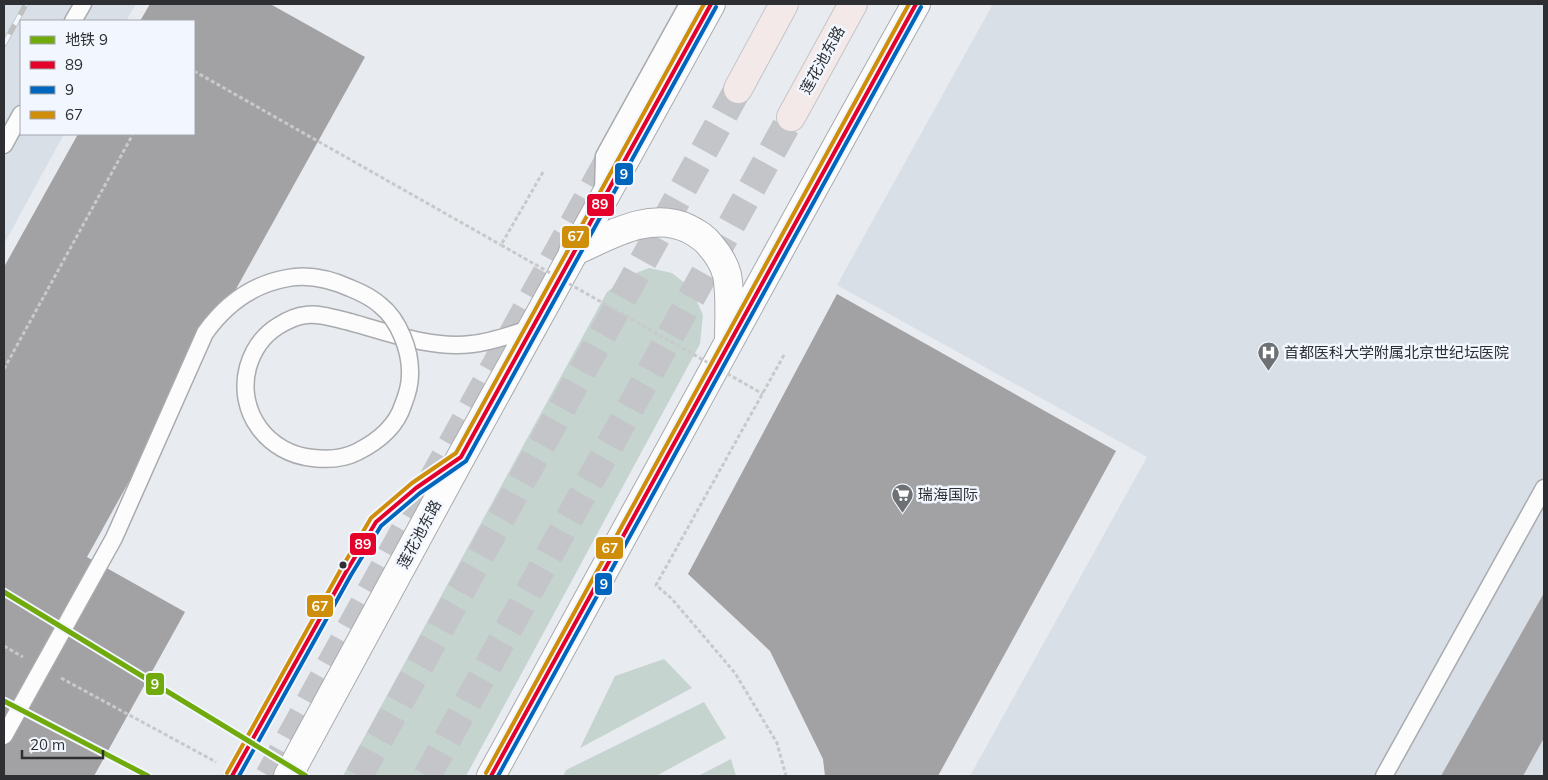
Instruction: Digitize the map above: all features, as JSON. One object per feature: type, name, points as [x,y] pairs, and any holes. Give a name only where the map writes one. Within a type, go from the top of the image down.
[{"type":"highway","points":[[738,89],[784,4]]},
{"type":"highway","name":"莲花池东路","points":[[791,117],[853,4]]},
{"type":"street","name":"莲花池东路","points":[[288,776],[573,252],[711,4]]},
{"type":"street","points":[[491,776],[916,4]]},
{"type":"street","points":[[573,252],[624,228],[655,222],[681,225],[704,237],[721,258],[727,274],[729,344]]},
{"type":"lane","points":[[74,20],[83,4]]},
{"type":"lane","points":[[602,200],[604,156],[688,4]]},
{"type":"lane","points":[[4,145],[20,116]]},
{"type":"lane","points":[[4,736],[114,538],[205,333],[216,318],[234,301],[261,286],[287,278],[324,278],[360,292],[380,304],[392,318],[401,333],[408,354],[409,388],[402,409],[394,423],[384,435],[371,445],[352,455],[334,459],[300,457],[281,448],[263,434],[255,424],[247,408],[245,393],[246,374],[251,357],[260,341],[287,320],[306,315],[326,316],[350,322],[433,344],[457,345],[482,343],[532,328]]},
{"type":"lane","points":[[233,774],[376,522],[416,488],[461,457]]},
{"type":"lane","points":[[1384,776],[1544,488]]},
{"type":"path","points":[[195,72],[762,394]]},
{"type":"path","points":[[4,369],[132,135]]},
{"type":"path","points":[[501,245],[543,172]]},
{"type":"path","points":[[784,355],[656,585],[672,599],[734,673],[777,744],[786,776]]},
{"type":"path","points":[[70,682],[233,774]]},
{"type":"shaded area","points":[[4,4],[136,4],[127,20],[20,20],[20,135],[63,135],[4,244]]},
{"type":"shaded area","name":"首都医科大学附属北京世纪坛医院","points":[[993,4],[1544,4],[1544,776],[970,776],[1147,457],[837,285]]},
{"type":"shaded area","points":[[649,268],[672,273],[691,288],[703,315],[700,344],[466,776],[343,776],[607,292],[628,276]]},
{"type":"shaded area","points":[[664,659],[692,688],[580,748],[615,676]]},
{"type":"shaded area","points":[[704,702],[726,738],[656,776],[563,776],[566,770]]},
{"type":"shaded area","points":[[731,759],[736,776],[698,776]]},
{"type":"building","points":[[150,4],[273,4],[365,57],[87,557],[185,612],[94,776],[4,776],[4,267],[77,135],[195,135],[195,20],[141,20]]},
{"type":"building","name":"瑞海国际","points":[[837,294],[1116,451],[938,776],[825,776],[823,759],[770,651],[688,574]]},
{"type":"building","points":[[1544,593],[1544,738],[1523,776],[1441,776]]},
{"type":"tunnel","points":[[359,776],[738,89]]},
{"type":"tunnel","points":[[427,776],[791,117]]},
{"type":"tunnel","points":[[269,776],[613,152]]},
{"type":"railway","points":[[4,44],[26,4]]},
{"type":"metro line","name":"9","points":[[4,592],[306,776]]},
{"type":"metro line","name":"9","points":[[4,701],[148,776]]},
{"type":"transit line","name":"67","points":[[227,773],[371,518],[412,483],[456,453],[704,4]]},
{"type":"transit line","name":"89","points":[[232,776],[376,522],[416,488],[461,457],[711,4]]},
{"type":"transit line","name":"67","points":[[486,773],[909,4]]},
{"type":"transit line","name":"89","points":[[491,776],[916,4]]},
{"type":"transit line","name":"9","points":[[239,776],[351,575],[381,526],[420,493],[466,461],[716,7]]},
{"type":"transit line","name":"9","points":[[498,776],[921,7]]},
{"type":"place","name":"首都医科大学附属北京世纪坛医院","points":[[1268,371]]},
{"type":"place","name":"瑞海国际","points":[[902,513]]}]
